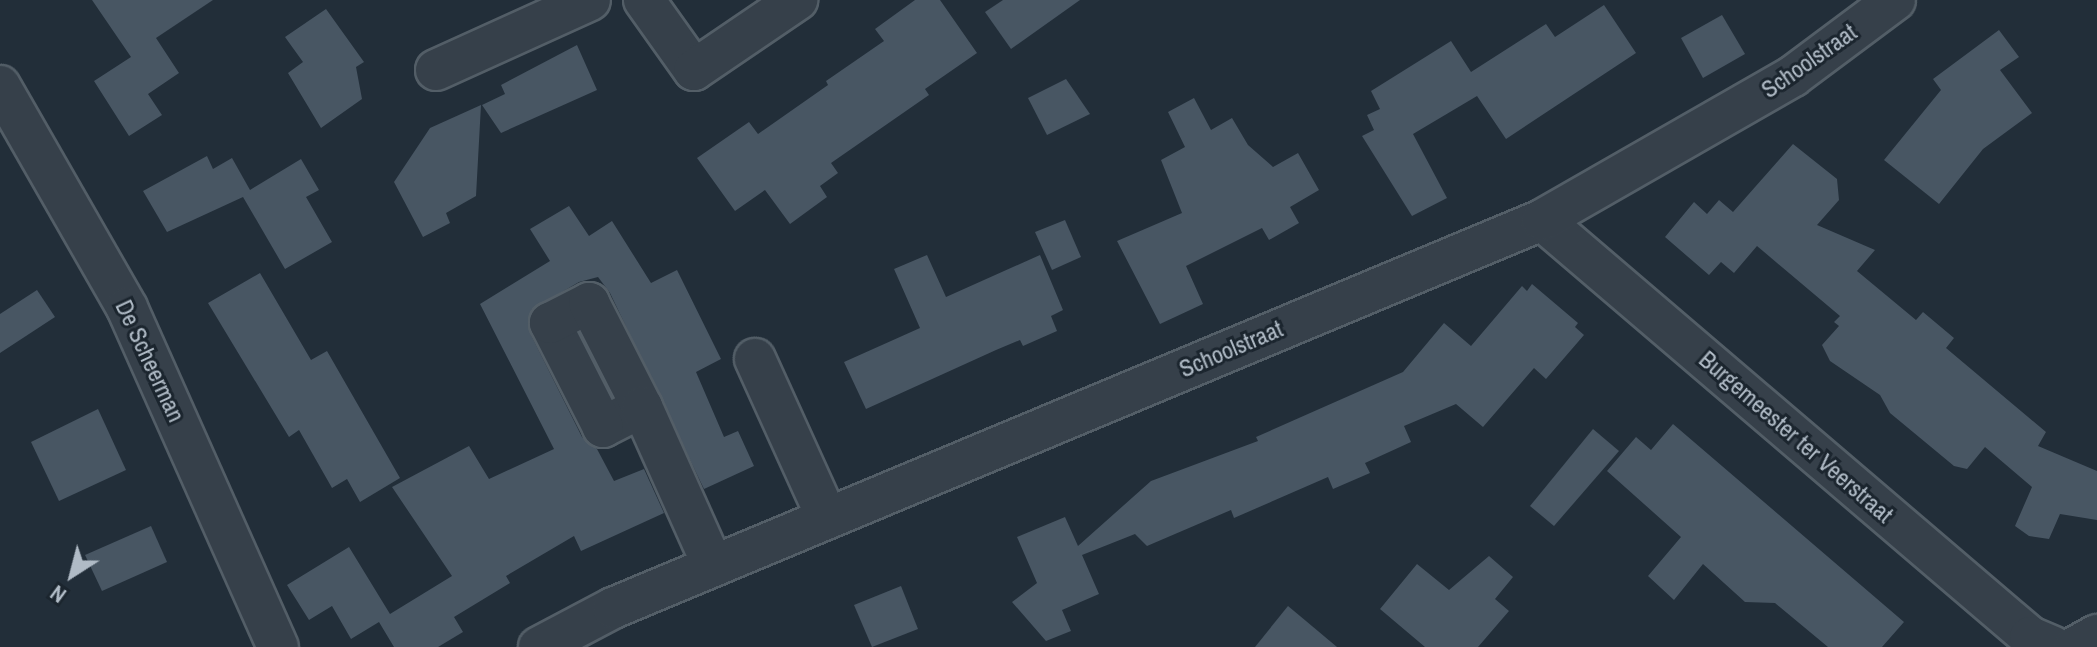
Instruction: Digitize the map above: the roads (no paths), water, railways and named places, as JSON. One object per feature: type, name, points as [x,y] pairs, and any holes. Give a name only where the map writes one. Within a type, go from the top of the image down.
[{"type":"street","points":[[436,70],[590,0]]},
{"type":"street","points":[[644,0],[694,70],[797,0]]},
{"type":"street","name":"Schoolstraat","points":[[539,647],[613,608],[1542,220],[1709,128],[1793,76],[1895,0]]},
{"type":"street","name":"De Scheerman","points":[[0,86],[127,308],[278,647]]},
{"type":"street","name":"Burgemeester ter Veerstraat","points":[[1542,220],[2030,637],[2053,647]]},
{"type":"street","points":[[755,359],[827,518]]},
{"type":"street","points":[[642,407],[713,566]]},
{"type":"street","points":[[2075,647],[2097,635]]}]
